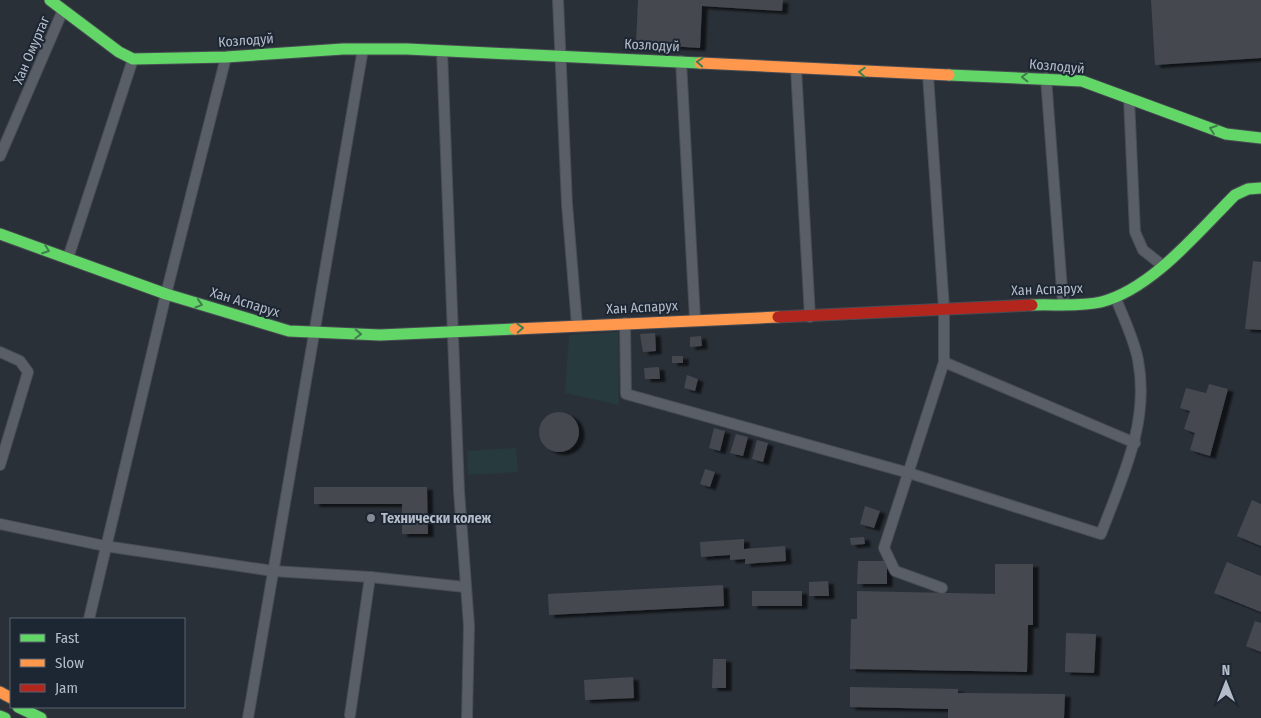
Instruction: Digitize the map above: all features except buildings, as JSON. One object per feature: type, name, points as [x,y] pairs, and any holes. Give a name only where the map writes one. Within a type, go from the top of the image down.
[{"type":"main road","points":[[50,0],[119,52],[133,59]]},
{"type":"main road","name":"Козлодуй","points":[[133,59],[226,57],[363,49],[559,55],[928,75],[1046,78],[1082,81],[1226,134],[1261,138]]},
{"type":"main road","name":"Хан Аспарух","points":[[0,234],[166,294],[289,331],[380,335],[454,330],[1100,302],[1116,299],[1162,265],[1235,195],[1248,189],[1261,188]]},
{"type":"main road","points":[[20,708],[43,718]]},
{"type":"main road","points":[[28,708],[43,718]]},
{"type":"main road","points":[[0,716],[5,718]]},
{"type":"street","points":[[558,0],[567,204],[577,325]]},
{"type":"street","name":"Хан Омуртаг","points":[[0,156],[63,10]]},
{"type":"street","points":[[248,718],[312,333],[363,49]]},
{"type":"street","points":[[442,51],[459,491],[469,626],[468,718]]},
{"type":"street","points":[[89,618],[166,294],[226,57]]},
{"type":"street","points":[[68,258],[133,59]]},
{"type":"street","points":[[681,61],[695,320]]},
{"type":"street","points":[[796,68],[810,316]]},
{"type":"street","points":[[928,75],[944,310],[944,362],[884,548],[895,571],[942,588]]},
{"type":"street","points":[[1046,78],[1063,303]]},
{"type":"street","points":[[1129,98],[1135,232],[1143,250],[1162,265]]},
{"type":"street","points":[[625,323],[626,394],[909,473],[1101,534],[1134,444],[1139,422],[1141,382],[1132,337],[1116,299]]},
{"type":"street","points":[[0,352],[20,361],[28,372],[0,465]]},
{"type":"street","points":[[944,362],[1134,444]]},
{"type":"street","points":[[0,524],[105,546],[273,571],[370,577],[465,587]]},
{"type":"street","points":[[350,715],[370,577]]},
{"type":"green space","points":[[618,332],[619,405],[565,393],[569,335]]},
{"type":"green space","points":[[516,448],[518,472],[468,475],[467,451]]},
{"type":"traffic: fast","points":[[50,0],[119,52],[133,59],[226,57],[343,49],[407,49],[700,63]]},
{"type":"traffic: fast","points":[[949,75],[1082,81],[1226,134],[1261,138]]},
{"type":"traffic: fast","points":[[1032,305],[1093,304],[1120,295],[1138,285],[1174,257],[1235,195],[1248,189],[1261,188]]},
{"type":"traffic: fast","points":[[0,234],[166,294],[289,331],[380,335],[515,329]]},
{"type":"traffic: fast","points":[[20,708],[41,718]]},
{"type":"traffic: fast","points":[[0,716],[5,718]]},
{"type":"traffic: slow","points":[[700,63],[949,75]]},
{"type":"traffic: slow","points":[[515,329],[778,317]]},
{"type":"traffic: slow","points":[[0,692],[10,697]]},
{"type":"traffic: jam","points":[[778,317],[1032,305]]},
{"type":"place","name":"Технически колеж","points":[[371,518]]}]
